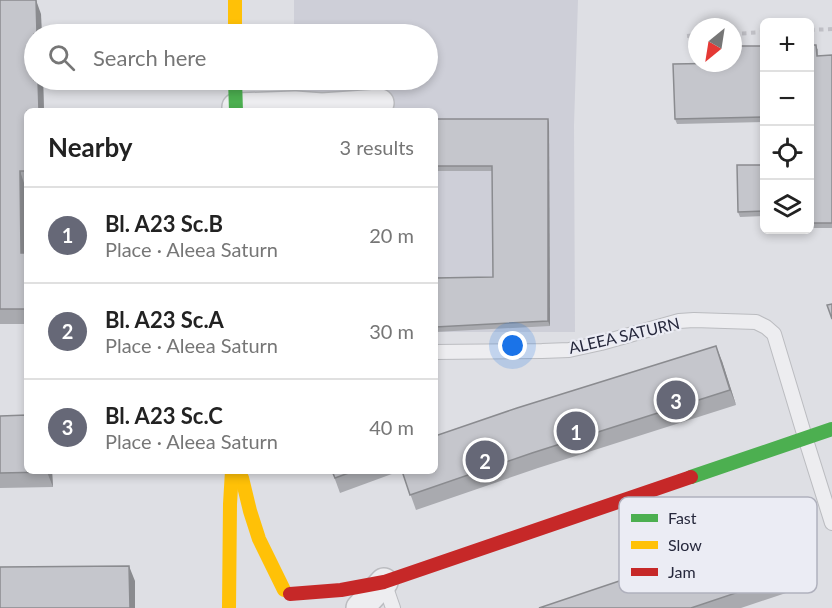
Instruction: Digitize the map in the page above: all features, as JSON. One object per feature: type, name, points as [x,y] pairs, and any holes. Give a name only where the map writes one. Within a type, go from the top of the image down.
[{"type":"street","points":[[235,0],[235,24]]},
{"type":"street","points":[[236,90],[236,108]]},
{"type":"street","points":[[332,108],[380,103]]},
{"type":"street","points":[[251,108],[295,105],[315,108]]},
{"type":"street","points":[[631,497],[832,429]]},
{"type":"street","points":[[231,608],[232,474]]},
{"type":"street","points":[[241,474],[249,511],[281,591],[296,598],[305,608]]},
{"type":"street","points":[[281,591],[341,590],[384,582],[619,501]]},
{"type":"street","points":[[360,608],[384,582]]},
{"type":"street","points":[[231,608],[245,595]]},
{"type":"lane","name":"ALEEA SATURN","points":[[438,352],[569,350],[679,321],[756,322],[774,334],[832,523]]},
{"type":"lane","points":[[384,582],[393,608]]},
{"type":"path","points":[[814,30],[832,29]]},
{"type":"path","points":[[742,33],[760,32]]},
{"type":"shaded area","points":[[294,0],[578,0],[574,125],[575,332],[438,332],[438,108],[294,108],[294,90],[438,90],[438,24],[294,24]]},
{"type":"building","points":[[0,0],[36,0],[37,24],[24,24],[24,90],[38,90],[39,108],[24,108],[24,171],[20,171],[24,309],[0,309]]},
{"type":"building","points":[[814,45],[816,45],[817,56],[832,55],[832,223],[814,223]]},
{"type":"building","points":[[742,46],[760,46],[760,117],[675,119],[673,64],[688,64],[688,72],[742,72]]},
{"type":"building","points":[[438,119],[548,119],[548,321],[438,327],[438,278],[493,277],[492,166],[438,166]]},
{"type":"building","points":[[737,165],[760,165],[760,211],[738,212]]},
{"type":"building","points":[[832,304],[832,319],[827,305]]},
{"type":"building","points":[[716,346],[730,390],[532,453],[410,495],[403,474],[438,474],[438,435]]},
{"type":"building","points":[[24,415],[24,472],[0,473],[0,416]]},
{"type":"building","points":[[333,474],[346,474],[335,478]]},
{"type":"building","points":[[129,566],[130,608],[0,608],[0,567]]},
{"type":"building","points":[[619,581],[619,593],[736,593],[691,608],[539,608]]},
{"type":"traffic: fast","points":[[235,90],[236,108]]},
{"type":"traffic: fast","points":[[691,477],[832,429]]},
{"type":"traffic: slow","points":[[235,0],[235,24]]},
{"type":"traffic: slow","points":[[229,608],[232,474]]},
{"type":"traffic: slow","points":[[242,478],[259,539],[284,590]]},
{"type":"traffic: jam","points":[[633,497],[691,477]]},
{"type":"traffic: jam","points":[[290,594],[341,590],[384,582],[619,502]]},
{"type":"place","name":"Bl. A23 Sc.C","points":[[676,400]]},
{"type":"place","name":"Bl. A23 Sc.B","points":[[576,431]]},
{"type":"place","name":"Bl. A23 Sc.A","points":[[485,460]]}]
